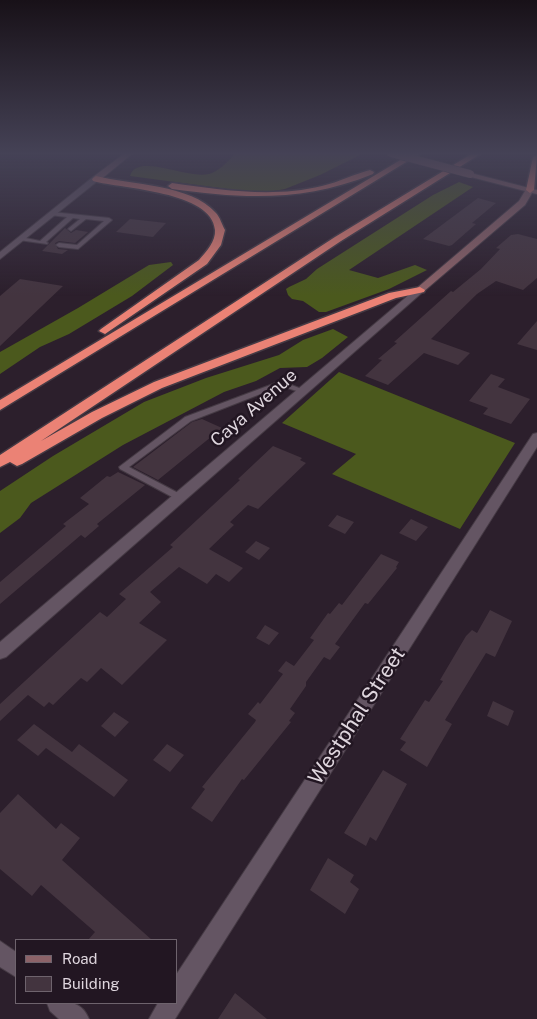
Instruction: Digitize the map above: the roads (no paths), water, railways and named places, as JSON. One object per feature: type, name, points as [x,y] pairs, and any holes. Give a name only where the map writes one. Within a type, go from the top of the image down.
[{"type":"highway","points":[[29,388],[69,354],[197,266],[212,252],[219,238],[220,230],[216,220],[192,201]]},
{"type":"highway","points":[[0,406],[338,201]]},
{"type":"highway","points":[[0,462],[338,239],[401,201]]},
{"type":"highway","points":[[0,469],[33,453],[97,414],[158,385],[393,295],[420,290]]},
{"type":"main road","name":"Caya Avenue","points":[[420,290],[524,201]]},
{"type":"street","points":[[0,256],[69,201]]},
{"type":"street","name":"Caya Avenue","points":[[0,652],[420,290]]},
{"type":"street","name":"Westphal Street","points":[[178,993],[537,437]]},
{"type":"street","points":[[0,952],[15,965]]},
{"type":"street","points":[[161,1019],[171,1004]]},
{"type":"lane","points":[[52,214],[109,220],[78,247],[59,245]]},
{"type":"lane","points":[[21,239],[44,242],[72,216]]},
{"type":"lane","points":[[71,229],[84,218]]},
{"type":"lane","points":[[179,497],[123,467],[188,419],[281,383],[303,391]]}]
